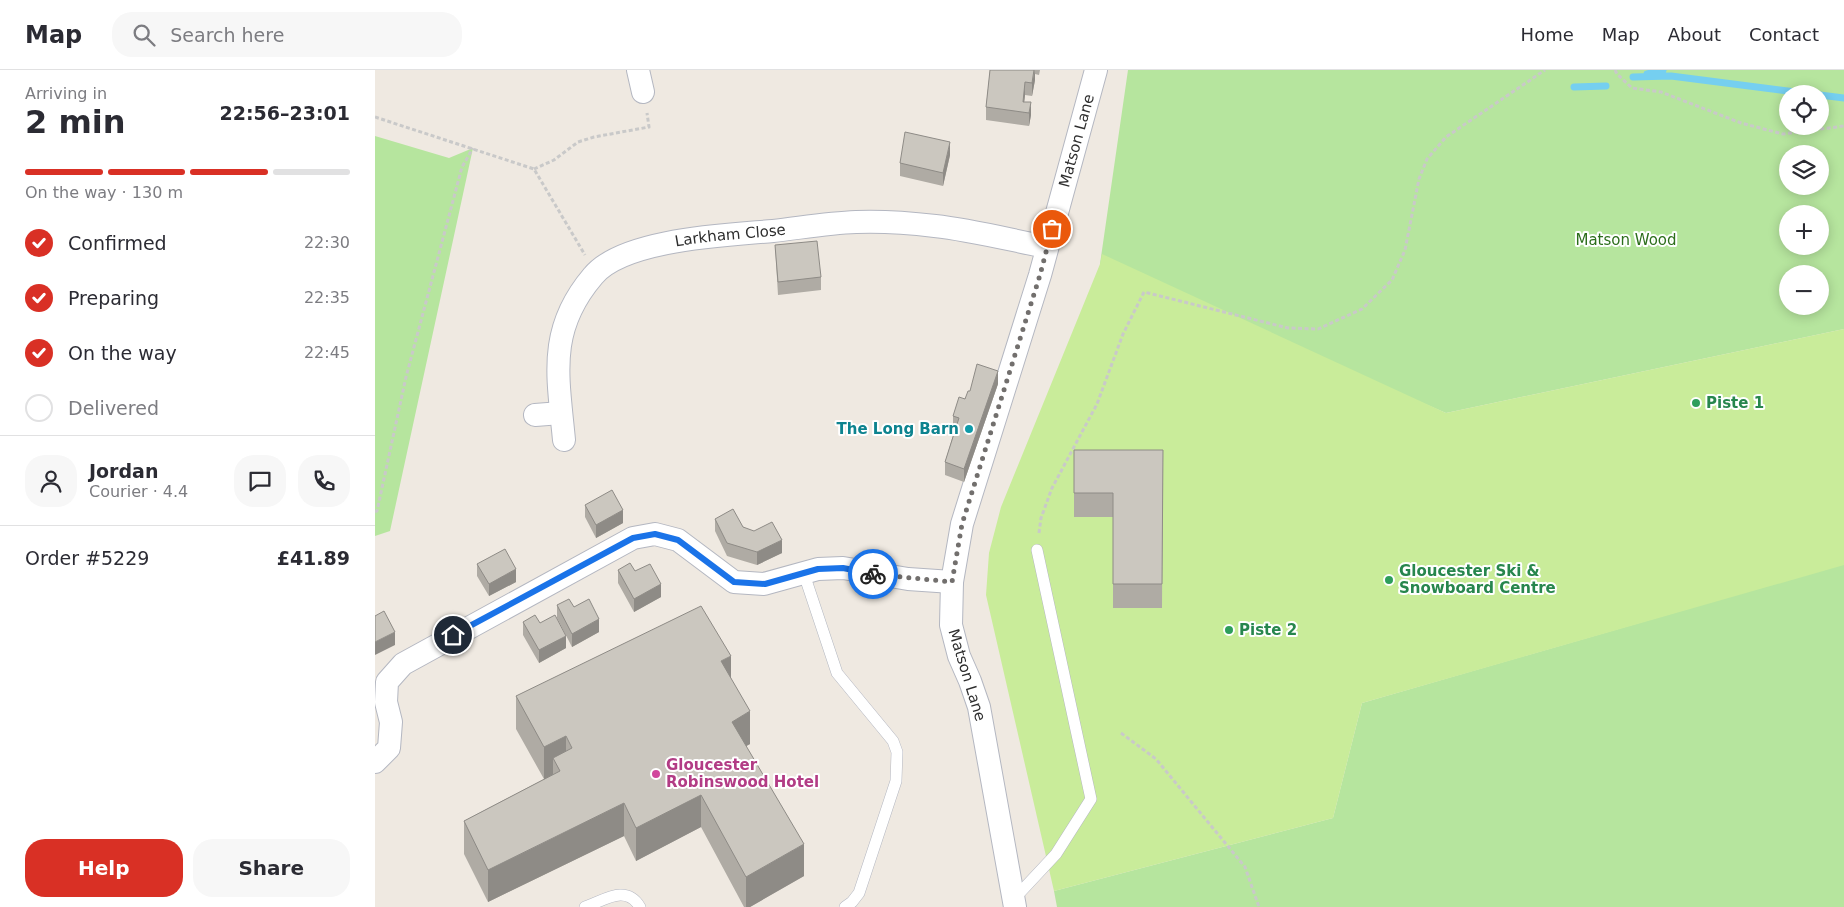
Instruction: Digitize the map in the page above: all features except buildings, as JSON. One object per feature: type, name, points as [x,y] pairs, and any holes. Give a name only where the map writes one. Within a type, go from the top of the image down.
[{"type":"street","points":[[637,70],[643,92]]},
{"type":"street","name":"Matson Lane","points":[[1015,903],[979,707],[959,656],[951,625],[952,582],[962,524],[1047,247],[1096,70]]},
{"type":"street","name":"Larkham Close","points":[[563,440],[557,365],[560,337],[571,309],[594,274],[608,264],[640,250],[675,241],[856,222],[936,226],[1047,247]]},
{"type":"street","points":[[535,415],[561,413]]},
{"type":"street","points":[[375,762],[389,748],[391,722],[381,701],[387,682],[403,664],[633,538],[655,534],[678,540],[734,582],[765,584],[818,569],[843,568],[908,579],[952,582]]},
{"type":"lane","points":[[1015,903],[1056,854],[1091,799],[1037,550]]},
{"type":"lane","points":[[804,574],[837,673],[893,741],[897,752],[896,781],[867,872],[859,892],[852,902],[845,907]]},
{"type":"lane","points":[[585,907],[625,894],[634,898],[640,907]]},
{"type":"path","points":[[1037,550],[1041,518],[1052,488],[1097,404],[1123,334],[1144,292],[1288,328],[1318,329],[1362,309],[1392,280],[1405,250],[1419,179],[1427,159],[1446,137],[1545,70]]},
{"type":"path","points":[[1615,70],[1632,88],[1661,92],[1741,123],[1783,134],[1844,126]]},
{"type":"path","points":[[534,169],[554,160],[578,142],[594,137],[649,127],[643,92]]},
{"type":"path","points":[[375,117],[534,169],[588,260]]},
{"type":"path","points":[[375,512],[377,511],[406,377],[462,167],[473,148]]},
{"type":"path","points":[[1121,734],[1156,759],[1245,867],[1259,907]]},
{"type":"green space","name":"Matson Wood","points":[[1128,70],[1844,70],[1844,329],[1446,413],[1100,264]]},
{"type":"green space","points":[[375,136],[449,158],[473,148],[390,531],[375,536]]},
{"type":"green space","name":"Gloucester Ski & Snowboard Centre","points":[[1102,254],[1446,413],[1844,329],[1844,565],[1362,703],[1333,818],[1054,891],[986,595],[989,553],[1001,507],[1100,264]]},
{"type":"green space","points":[[1844,547],[1844,907],[1057,907],[1054,891],[1333,818],[1362,703],[1715,601]]},
{"type":"waterway","points":[[1647,74],[1663,70]]},
{"type":"waterway","points":[[1633,77],[1671,76],[1779,90]]},
{"type":"waterway","points":[[1574,87],[1606,86]]},
{"type":"waterway","points":[[1829,96],[1844,98]]},
{"type":"way so far","points":[[873,574],[952,582],[962,524],[1040,275],[1052,229]]},
{"type":"place","name":"Piste 1","points":[[1696,403]]},
{"type":"place","name":"The Long Barn","points":[[969,429]]},
{"type":"place","name":"Gloucester Ski & Snowboard Centre","points":[[1389,580]]},
{"type":"place","name":"Piste 2","points":[[1229,630]]},
{"type":"place","name":"Gloucester Robinswood Hotel","points":[[656,774]]},
{"type":"route","points":[[453,635],[633,538],[655,534],[678,540],[734,582],[765,584],[818,569],[843,568],[873,574]]}]
